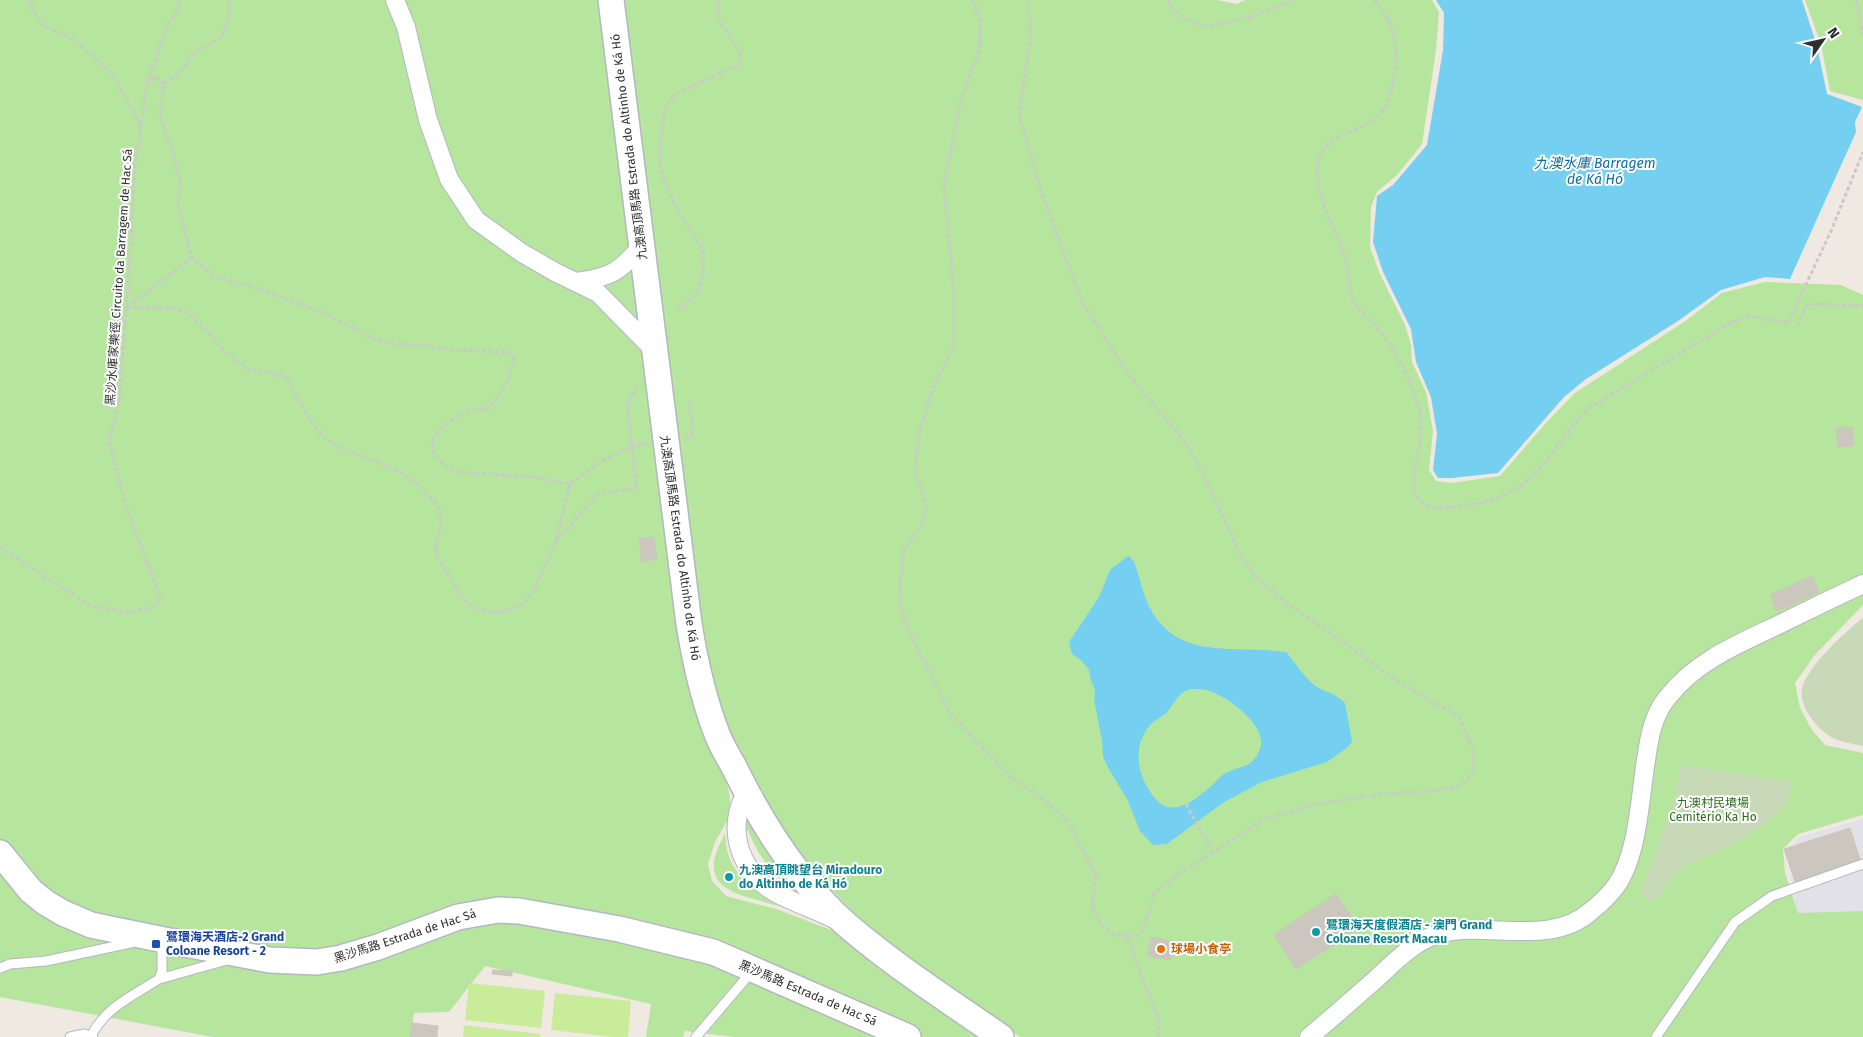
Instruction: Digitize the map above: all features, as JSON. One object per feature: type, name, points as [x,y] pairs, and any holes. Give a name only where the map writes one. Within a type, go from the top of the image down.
[{"type":"main road","name":"九澳高頂馬路 Estrada do Altinho de Ká Hó","points":[[611,0],[655,361],[694,658],[704,697],[717,735],[767,828],[808,884],[846,924],[888,959],[1001,1037]]},
{"type":"main road","name":"黑沙馬路 Estrada de Hac Sá","points":[[0,853],[32,891],[46,903],[63,913],[91,925],[162,940],[244,956],[317,962],[341,958],[378,947],[458,917],[498,910],[559,917],[676,942],[713,952],[908,1037]]},
{"type":"street","points":[[395,0],[406,27],[428,120],[449,179],[476,220],[522,253],[598,293],[655,361]]},
{"type":"street","points":[[577,282],[602,278],[617,270],[624,266],[641,247]]},
{"type":"street","points":[[1309,1037],[1412,948],[1438,934],[1462,931],[1541,931],[1560,927],[1589,914],[1616,886],[1628,860],[1634,842],[1648,743],[1654,720],[1666,699],[1682,681],[1710,659],[1733,646],[1863,584]]},
{"type":"street","points":[[746,792],[738,813],[736,835],[742,857],[754,876],[771,890],[846,924]]},
{"type":"lane","points":[[1656,1037],[1735,922],[1772,896],[1863,864]]},
{"type":"lane","points":[[0,968],[10,964],[46,961],[133,942],[162,940],[162,970],[159,979]]},
{"type":"lane","points":[[70,1037],[84,1034],[92,1036],[97,1024],[111,1010],[159,979],[244,956]]},
{"type":"lane","points":[[696,1037],[754,970]]},
{"type":"path","points":[[29,0],[33,10],[44,26],[76,42],[112,73],[140,125]]},
{"type":"path","name":"黑沙水庫家樂徑 Circuito da Barragem de Hac Sá","points":[[0,547],[92,606],[127,612],[151,608],[161,599],[127,509],[109,442],[119,404],[131,243],[134,172],[140,125],[148,80],[168,24],[180,5],[176,0]]},
{"type":"path","points":[[229,0],[230,15],[221,38],[193,53],[184,68],[164,84],[160,117],[171,146],[180,182],[178,205],[192,258],[215,277],[253,287],[322,312],[376,340],[398,345],[422,345],[452,350],[509,352],[514,359],[508,382],[495,401],[486,410],[472,409],[440,429],[434,438],[436,456],[441,464],[458,472],[534,476],[570,484]]},
{"type":"path","points":[[678,309],[695,296],[703,276],[704,250],[676,207],[662,175],[659,152],[661,126],[664,108],[674,95],[737,65],[741,54],[718,18],[717,0]]},
{"type":"path","points":[[972,0],[979,15],[980,48],[961,99],[944,185],[954,294],[954,346],[933,388],[920,430],[915,470],[926,505],[922,524],[903,553],[899,599],[906,625],[949,712],[1008,775],[1043,799],[1066,819],[1096,875],[1092,908],[1102,926],[1114,935],[1140,936],[1155,891],[1264,819],[1318,804],[1380,794],[1427,792],[1459,786],[1471,777],[1474,769],[1473,749],[1459,717],[1391,677],[1292,607],[1256,578],[1239,553],[1189,446],[1128,373],[1084,306],[1041,192],[1019,114],[1031,34],[1028,0]]},
{"type":"path","points":[[1169,0],[1172,9],[1188,21],[1207,27],[1251,17],[1293,0]]},
{"type":"path","points":[[1374,0],[1384,11],[1396,44],[1392,86],[1388,101],[1381,114],[1365,125],[1327,144],[1320,155],[1317,169],[1319,188],[1330,224],[1347,264],[1353,300],[1394,347],[1409,377],[1421,425],[1414,489],[1418,499],[1425,506],[1434,508],[1481,503],[1510,493],[1536,472],[1589,408],[1728,324],[1749,316],[1788,323],[1831,231],[1863,152]]},
{"type":"path","points":[[1856,0],[1863,35]]},
{"type":"path","points":[[148,80],[157,78],[164,84]]},
{"type":"path","points":[[126,307],[192,258]]},
{"type":"path","points":[[1798,326],[1807,304],[1863,306]]},
{"type":"path","points":[[126,307],[170,308],[187,312],[225,352],[250,369],[288,378],[312,422],[326,439],[343,449],[399,471],[423,489],[439,508],[442,523],[436,544],[437,558],[463,599],[476,608],[492,612],[507,611],[521,605],[532,594],[556,541],[570,484],[632,445],[691,437],[689,401]]},
{"type":"path","points":[[556,541],[598,494],[637,488],[627,405],[655,361]]},
{"type":"path","points":[[1186,804],[1212,852]]},
{"type":"path","points":[[1126,935],[1159,1021],[1158,1037]]},
{"type":"shaded area","points":[[1863,819],[1863,911],[1797,918],[1788,854],[1799,837]]},
{"type":"green space","points":[[0,0],[1217,0],[1236,4],[1246,0],[1432,0],[1439,12],[1436,50],[1422,144],[1397,175],[1377,192],[1371,207],[1370,247],[1379,272],[1405,325],[1411,345],[1412,362],[1426,392],[1433,431],[1429,470],[1436,481],[1451,483],[1500,476],[1575,393],[1687,320],[1722,293],[1765,282],[1841,285],[1863,295],[1863,605],[1814,656],[1795,683],[1800,708],[1812,730],[1825,745],[1863,753],[1863,815],[1798,834],[1783,849],[1785,873],[1798,913],[1863,911],[1863,1037],[1020,1037],[882,941],[832,890],[794,845],[768,806],[723,771],[729,792],[731,814],[715,842],[708,864],[712,881],[726,896],[776,909],[839,933],[979,1037],[735,1037],[685,1031],[683,1037],[646,1037],[651,1004],[485,966],[449,1012],[414,1013],[411,1037],[213,1037],[0,997]]},
{"type":"green space","points":[[1805,0],[1863,0],[1863,100],[1830,91],[1821,44]]},
{"type":"green space","points":[[1863,618],[1863,746],[1840,741],[1821,729],[1806,710],[1803,702],[1802,688],[1819,660],[1847,631]]},
{"type":"green space","name":"九澳村民墳場 Cemitério Ka Ho","points":[[1681,765],[1794,782],[1784,807],[1758,829],[1735,843],[1686,865],[1666,885],[1656,899],[1647,902],[1641,891],[1674,802]]},
{"type":"green space","points":[[745,817],[777,861],[810,898],[800,899],[800,894],[780,879],[769,866],[750,837],[748,830],[743,831]]},
{"type":"green space","points":[[725,834],[728,854],[736,871],[750,885],[782,907],[736,893],[725,887],[717,879],[714,868],[716,853]]},
{"type":"green space","points":[[469,983],[545,991],[541,1028],[465,1020]]},
{"type":"green space","points":[[555,993],[631,1001],[628,1037],[551,1030]]},
{"type":"green space","points":[[464,1025],[541,1034],[540,1037],[463,1037]]},
{"type":"water","name":"九澳水庫 Barragem de Ká Hó","points":[[1436,0],[1802,0],[1817,46],[1827,94],[1862,107],[1855,122],[1856,132],[1790,279],[1765,277],[1721,290],[1678,321],[1586,379],[1564,397],[1498,473],[1452,478],[1438,478],[1433,470],[1437,434],[1431,397],[1416,362],[1411,329],[1383,272],[1373,242],[1377,196],[1393,185],[1427,145],[1443,50],[1444,13]]},
{"type":"water","points":[[1128,556],[1131,558],[1136,567],[1144,594],[1155,616],[1169,631],[1185,641],[1223,649],[1286,652],[1306,678],[1314,685],[1345,703],[1352,742],[1327,762],[1262,782],[1224,802],[1167,844],[1153,845],[1140,831],[1127,799],[1107,766],[1103,756],[1094,699],[1095,689],[1089,670],[1081,660],[1072,654],[1069,642],[1099,597],[1110,570]],"holes":[[[1191,689],[1207,690],[1218,694],[1236,706],[1259,732],[1261,740],[1260,749],[1257,756],[1249,764],[1224,774],[1202,794],[1186,804],[1171,807],[1163,805],[1156,800],[1145,783],[1140,767],[1140,744],[1149,726],[1167,712],[1177,698]]]},
{"type":"building","points":[[1852,427],[1853,446],[1838,447],[1836,428]]},
{"type":"building","points":[[654,537],[657,559],[642,562],[639,539]]},
{"type":"building","points":[[1812,576],[1819,592],[1777,611],[1770,595]]},
{"type":"building","points":[[1850,828],[1861,863],[1796,884],[1784,849]]},
{"type":"building","name":"鷺環海天度假酒店 - 澳門 Grand Coloane Resort Macau","points":[[1336,894],[1359,928],[1296,969],[1274,935]]},
{"type":"building","name":"球場小食亭","points":[[1151,937],[1175,942],[1171,960],[1148,956]]},
{"type":"building","points":[[493,970],[512,971],[512,976],[492,974]]},
{"type":"building","points":[[412,1023],[438,1026],[437,1037],[410,1037]]},
{"type":"place","name":"九澳高頂眺望台 Miradouro do Altinho de Ká Hó","points":[[729,877]]},
{"type":"place","name":"鷺環海天度假酒店 - 澳門 Grand Coloane Resort Macau","points":[[1316,932]]},
{"type":"place","name":"鷺環海天酒店-2 Grand Coloane Resort - 2","points":[[156,944]]},
{"type":"place","name":"球場小食亭","points":[[1161,949]]}]
